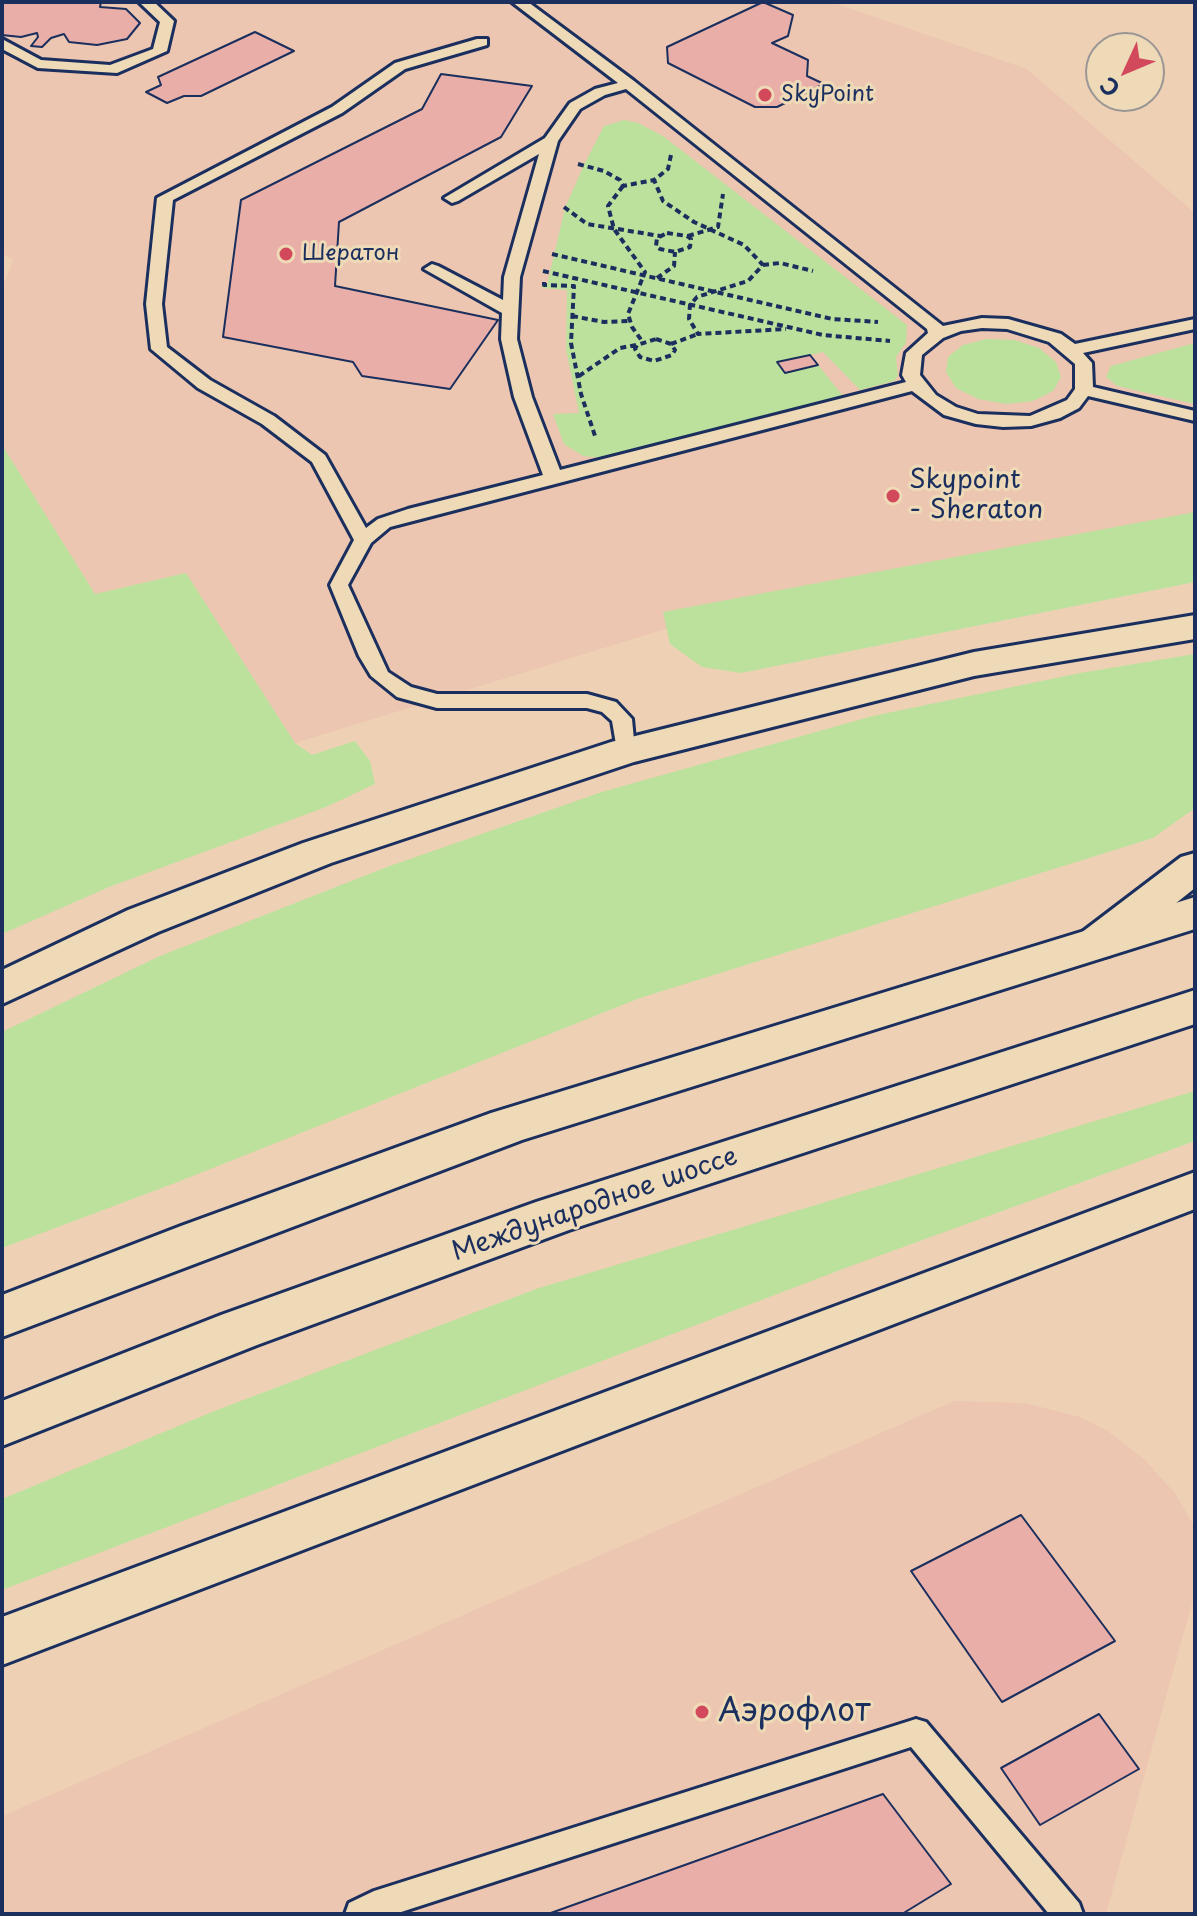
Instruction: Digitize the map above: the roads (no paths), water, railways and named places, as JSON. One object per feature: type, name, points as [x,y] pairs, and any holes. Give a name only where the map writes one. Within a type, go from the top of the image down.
[{"type":"highway","points":[[2,1316],[508,1126],[1195,913]]},
{"type":"highway","name":"Международное шоссе","points":[[2,1424],[239,1330],[553,1216],[1195,1007]]},
{"type":"street","points":[[2,988],[143,921],[317,853],[625,751],[974,664],[1195,627]]},
{"type":"street","points":[[1096,944],[1195,867]]},
{"type":"street","points":[[2,1641],[1195,1190]]},
{"type":"lane","points":[[2,43],[38,64],[112,70],[160,51],[167,21],[146,2]]},
{"type":"lane","points":[[519,2],[629,84],[936,330]]},
{"type":"lane","points":[[363,540],[319,459],[268,420],[204,384],[159,349],[154,304],[165,198],[337,110],[400,66],[482,42]]},
{"type":"lane","points":[[554,479],[523,397],[509,339],[515,264],[550,141],[575,106],[600,92],[629,84]]},
{"type":"lane","points":[[452,198],[550,141]]},
{"type":"lane","points":[[432,269],[511,311]]},
{"type":"lane","points":[[982,323],[1008,324],[1055,338],[1083,363],[1086,377],[1084,390],[1073,404],[1031,421],[976,419],[950,411],[930,399],[916,385],[911,364],[922,344],[936,330],[982,323]]},
{"type":"lane","points":[[1072,350],[1195,324]]},
{"type":"lane","points":[[625,751],[622,719],[609,707],[587,701],[437,701],[404,692],[381,676],[369,656],[339,585],[363,540],[384,523],[414,513],[916,385]]},
{"type":"lane","points":[[1084,390],[1195,416]]},
{"type":"lane","points":[[360,1914],[389,1901],[916,1732],[1068,1914]]},
{"type":"place","name":"SkyPoint","points":[[765,95]]},
{"type":"place","name":"Шератон","points":[[286,254]]},
{"type":"place","name":"Skypoint - Sheraton","points":[[893,496]]},
{"type":"place","name":"Аэрофлот","points":[[702,1712]]}]
